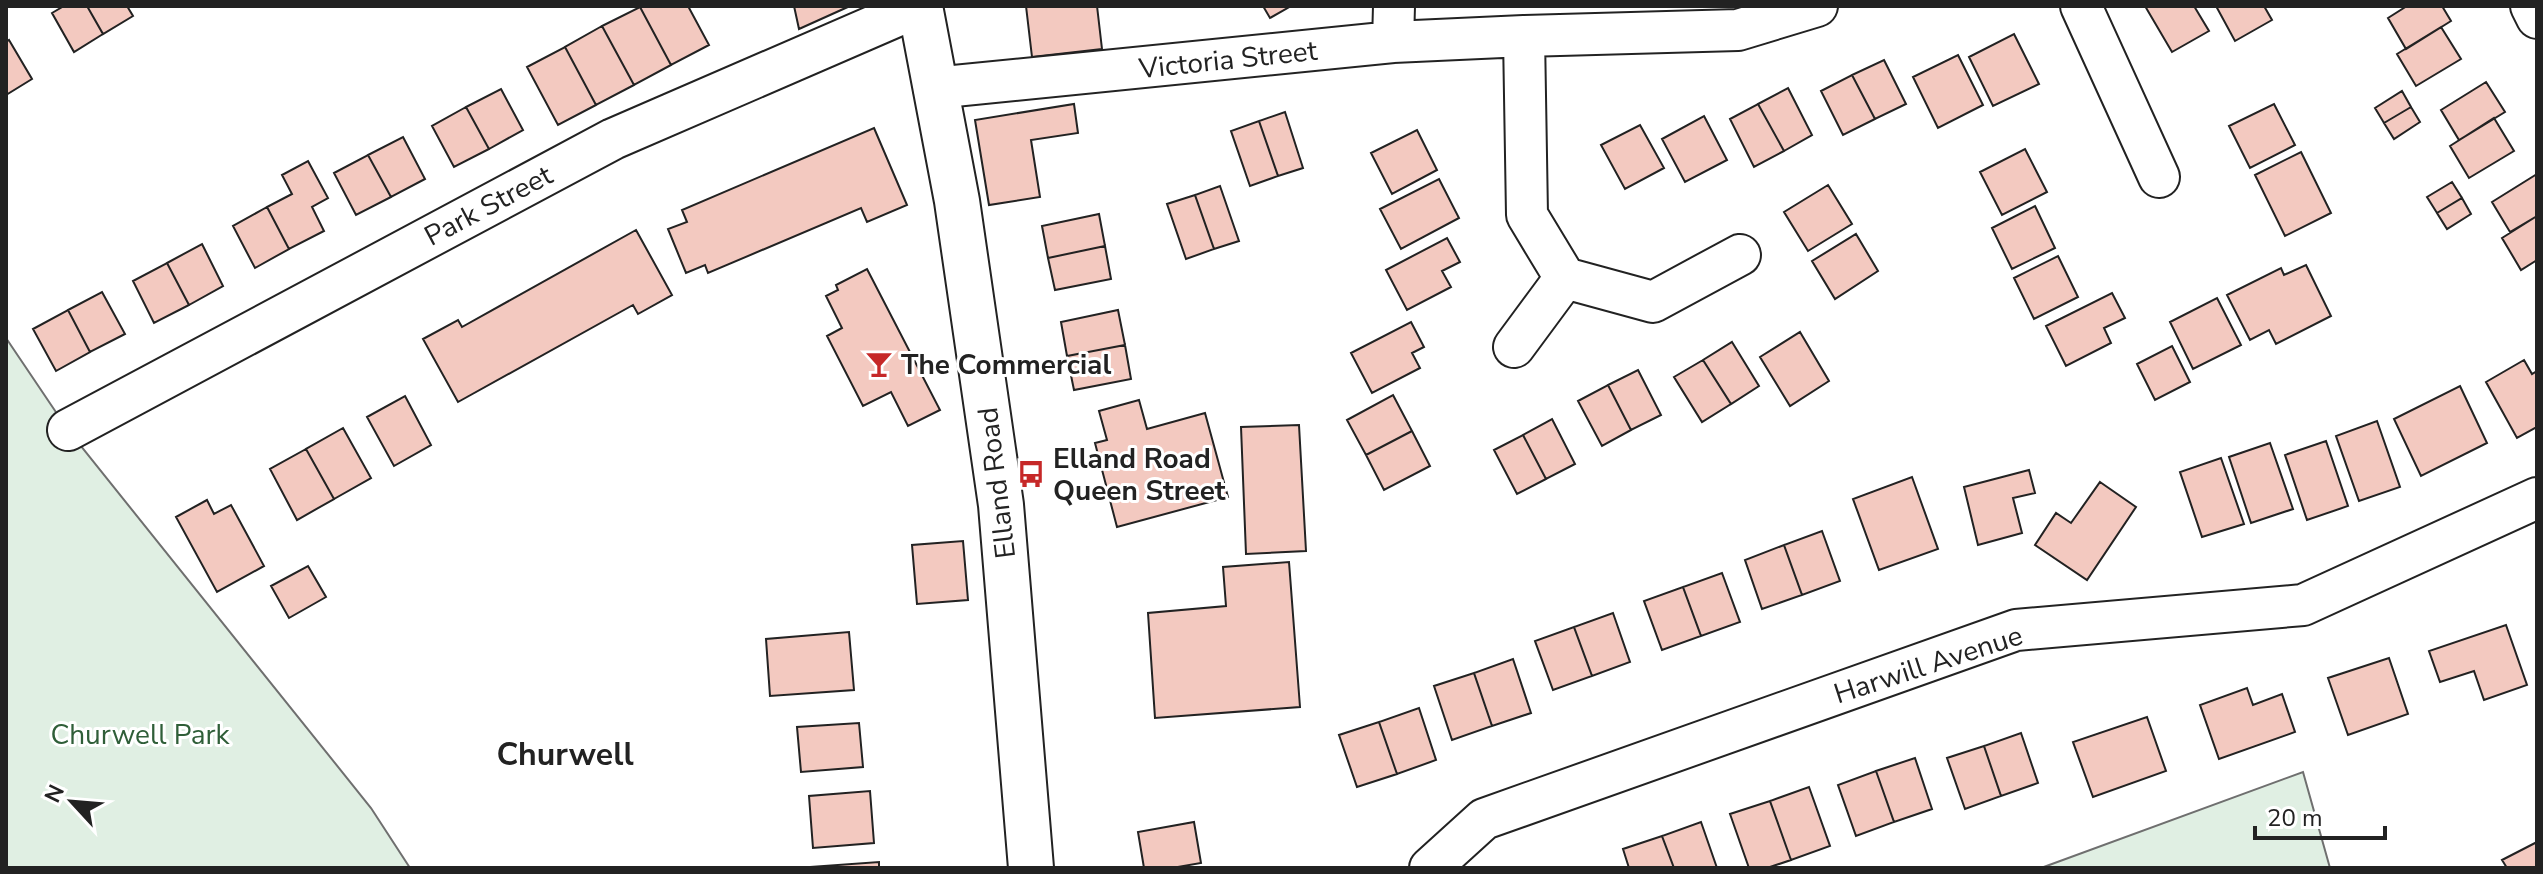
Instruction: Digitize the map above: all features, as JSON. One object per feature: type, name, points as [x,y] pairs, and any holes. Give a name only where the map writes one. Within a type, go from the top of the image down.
[{"type":"main road","name":"Elland Road","points":[[920,6],[957,201],[1001,505],[1031,868]]},
{"type":"street","name":"Park Street","points":[[68,430],[613,139],[920,6]]},
{"type":"street","name":"Victoria Street","points":[[934,88],[1394,24],[1524,36],[1738,30],[1817,6]]},
{"type":"street","points":[[2081,6],[2159,177]]},
{"type":"street","points":[[2531,6],[2537,18]]},
{"type":"street","points":[[1524,36],[1527,215],[1565,278],[1653,302],[1740,255]]},
{"type":"street","points":[[1514,347],[1565,278]]},
{"type":"street","name":"Harwill Avenue","points":[[1430,868],[1484,819],[2016,630],[2303,605],[2537,498]]},
{"type":"green space","name":"Churwell Park","points":[[6,338],[68,430],[371,808],[410,868],[6,868]]},
{"type":"green space","points":[[2303,772],[2330,868],[2041,868]]},
{"type":"building","points":[[64,6],[87,6],[103,34],[74,52],[52,13]]},
{"type":"building","points":[[87,6],[127,6],[133,16],[103,34]]},
{"type":"building","points":[[688,6],[709,45],[671,65],[640,7]]},
{"type":"building","points":[[794,6],[850,6],[799,29]]},
{"type":"building","points":[[1026,6],[1097,6],[1102,49],[1032,57]]},
{"type":"building","points":[[1263,6],[1291,6],[1270,18]]},
{"type":"building","points":[[2145,6],[2194,6],[2209,31],[2172,52]]},
{"type":"building","points":[[2216,6],[2264,6],[2272,20],[2235,41]]},
{"type":"building","points":[[2407,6],[2442,6],[2451,21],[2406,49],[2388,18]]},
{"type":"building","points":[[640,7],[671,65],[634,85],[602,26]]},
{"type":"building","points":[[602,26],[634,85],[596,105],[565,47]]},
{"type":"building","points":[[2441,27],[2461,59],[2416,86],[2397,54]]},
{"type":"building","points":[[2014,34],[2039,84],[1993,106],[1969,57]]},
{"type":"building","points":[[9,40],[32,79],[6,95],[6,42]]},
{"type":"building","points":[[565,47],[596,105],[558,125],[527,67]]},
{"type":"building","points":[[1958,55],[1983,105],[1938,128],[1913,77]]},
{"type":"building","points":[[1884,60],[1906,104],[1875,119],[1852,75]]},
{"type":"building","points":[[1852,75],[1875,119],[1843,135],[1821,91]]},
{"type":"building","points":[[2486,82],[2505,112],[2459,140],[2441,110]]},
{"type":"building","points":[[1788,88],[1812,135],[1784,151],[1758,104]]},
{"type":"building","points":[[501,89],[523,130],[489,149],[466,107]]},
{"type":"building","points":[[2402,91],[2411,107],[2384,123],[2375,108]]},
{"type":"building","points":[[1074,104],[1078,133],[1031,140],[1040,197],[989,205],[975,120]]},
{"type":"building","points":[[1758,104],[1784,151],[1754,167],[1730,119]]},
{"type":"building","points":[[2274,104],[2295,145],[2250,168],[2229,126]]},
{"type":"building","points":[[466,107],[489,149],[454,167],[432,126]]},
{"type":"building","points":[[2411,107],[2420,122],[2394,139],[2384,123]]},
{"type":"building","points":[[1285,112],[1303,168],[1278,176],[1259,121]]},
{"type":"building","points":[[1704,116],[1727,160],[1685,182],[1662,139]]},
{"type":"building","points":[[2494,118],[2514,151],[2469,178],[2450,146]]},
{"type":"building","points":[[1259,121],[1278,176],[1250,186],[1231,131]]},
{"type":"building","points":[[1640,125],[1664,168],[1625,189],[1601,145]]},
{"type":"building","points":[[874,128],[907,205],[867,222],[861,208],[708,273],[705,265],[686,273],[668,229],[687,222],[682,210]]},
{"type":"building","points":[[1417,130],[1437,170],[1392,194],[1371,153]]},
{"type":"building","points":[[403,137],[425,179],[391,197],[368,155]]},
{"type":"building","points":[[2025,149],[2047,192],[2002,215],[1980,172]]},
{"type":"building","points":[[2301,152],[2331,213],[2285,236],[2255,175]]},
{"type":"building","points":[[368,155],[391,197],[356,215],[334,173]]},
{"type":"building","points":[[308,161],[328,198],[312,207],[324,231],[289,249],[267,207],[292,194],[282,175]]},
{"type":"building","points":[[2537,174],[2537,216],[2510,232],[2492,202]]},
{"type":"building","points":[[1439,179],[1459,218],[1401,249],[1380,209]]},
{"type":"building","points":[[2452,182],[2462,198],[2437,213],[2427,197]]},
{"type":"building","points":[[1828,185],[1852,224],[1808,251],[1784,212]]},
{"type":"building","points":[[1220,186],[1239,241],[1214,249],[1195,195]]},
{"type":"building","points":[[1195,195],[1214,249],[1186,259],[1167,204]]},
{"type":"building","points":[[2462,198],[2471,214],[2447,229],[2437,213]]},
{"type":"building","points":[[2035,206],[2055,248],[2012,269],[1992,228]]},
{"type":"building","points":[[267,207],[289,249],[255,268],[233,226]]},
{"type":"building","points":[[1099,214],[1105,246],[1048,258],[1042,226]]},
{"type":"building","points":[[2537,216],[2537,260],[2521,270],[2502,238]]},
{"type":"building","points":[[636,230],[672,295],[638,314],[633,305],[458,402],[423,339],[458,320],[462,327]]},
{"type":"building","points":[[1856,234],[1878,271],[1835,299],[1812,261]]},
{"type":"building","points":[[1447,238],[1460,262],[1442,271],[1451,287],[1407,310],[1386,270]]},
{"type":"building","points":[[202,244],[223,286],[189,305],[167,263]]},
{"type":"building","points":[[1105,246],[1111,279],[1055,290],[1048,258]]},
{"type":"building","points":[[2058,256],[2078,297],[2034,319],[2014,278]]},
{"type":"building","points":[[167,263],[189,305],[154,323],[133,281]]},
{"type":"building","points":[[2306,265],[2331,316],[2276,344],[2269,330],[2250,340],[2227,295],[2281,268],[2284,275]]},
{"type":"building","name":"The Commercial","points":[[867,269],[940,410],[908,426],[891,392],[863,406],[827,336],[842,328],[826,296],[838,290],[836,285]]},
{"type":"building","points":[[102,292],[125,334],[90,352],[68,310]]},
{"type":"building","points":[[2112,293],[2125,318],[2104,328],[2111,343],[2066,366],[2046,326]]},
{"type":"building","points":[[2217,298],[2241,345],[2193,369],[2170,322]]},
{"type":"building","points":[[68,310],[90,352],[56,371],[33,329]]},
{"type":"building","points":[[1118,310],[1125,345],[1067,356],[1061,322]]},
{"type":"building","points":[[1411,322],[1424,347],[1412,353],[1420,368],[1372,393],[1351,353]]},
{"type":"building","points":[[1800,332],[1829,381],[1790,406],[1760,357]]},
{"type":"building","points":[[1732,342],[1759,386],[1731,404],[1703,360]]},
{"type":"building","points":[[1125,345],[1131,379],[1074,390],[1067,356]]},
{"type":"building","points":[[2172,346],[2190,382],[2155,400],[2137,364]]},
{"type":"building","points":[[1703,360],[1731,404],[1702,422],[1674,377]]},
{"type":"building","points":[[2524,360],[2532,374],[2537,371],[2537,427],[2517,438],[2486,382]]},
{"type":"building","points":[[1638,370],[1661,415],[1631,430],[1608,385]]},
{"type":"building","points":[[1608,385],[1631,430],[1602,446],[1578,401]]},
{"type":"building","points":[[2460,386],[2487,443],[2421,476],[2394,419]]},
{"type":"building","points":[[1393,395],[1412,431],[1366,455],[1347,420]]},
{"type":"building","points":[[405,396],[431,445],[394,466],[367,417]]},
{"type":"building","points":[[1139,400],[1147,429],[1205,413],[1228,497],[1117,527],[1095,443],[1107,440],[1099,411]]},
{"type":"building","points":[[1552,419],[1575,464],[1546,479],[1523,435]]},
{"type":"building","points":[[2377,421],[2400,487],[2359,501],[2336,436]]},
{"type":"building","points":[[1299,425],[1306,551],[1246,554],[1241,427]]},
{"type":"building","points":[[343,428],[371,478],[334,499],[306,449]]},
{"type":"building","points":[[1412,431],[1430,466],[1384,490],[1366,455]]},
{"type":"building","points":[[1523,435],[1546,479],[1517,494],[1494,450]]},
{"type":"building","points":[[2326,441],[2348,506],[2307,520],[2285,455]]},
{"type":"building","points":[[2270,443],[2293,509],[2251,523],[2229,457]]},
{"type":"building","points":[[306,449],[334,499],[297,520],[270,469]]},
{"type":"building","points":[[2221,458],[2244,524],[2202,537],[2180,472]]},
{"type":"building","points":[[2029,470],[2035,493],[2013,498],[2022,533],[1978,545],[1964,487]]},
{"type":"building","points":[[1912,477],[1938,549],[1879,570],[1853,499]]},
{"type":"building","points":[[2100,482],[2136,507],[2087,580],[2035,545],[2056,513],[2071,523]]},
{"type":"building","points":[[207,500],[214,514],[231,505],[264,566],[217,592],[176,517]]},
{"type":"building","points":[[1822,531],[1840,581],[1802,595],[1784,545]]},
{"type":"building","points":[[963,541],[968,600],[917,604],[912,545]]},
{"type":"building","points":[[1784,545],[1802,595],[1762,609],[1745,560]]},
{"type":"building","points":[[1289,562],[1300,707],[1155,718],[1148,613],[1226,606],[1223,567]]},
{"type":"building","points":[[308,566],[326,597],[289,618],[271,586]]},
{"type":"building","points":[[1722,573],[1740,622],[1701,636],[1683,587]]},
{"type":"building","points":[[1683,587],[1701,636],[1662,650],[1644,601]]},
{"type":"building","points":[[1613,613],[1630,662],[1592,676],[1574,627]]},
{"type":"building","points":[[2506,625],[2527,685],[2484,700],[2474,671],[2440,682],[2429,651]]},
{"type":"building","points":[[1574,627],[1592,676],[1553,690],[1535,641]]},
{"type":"building","points":[[849,632],[854,690],[770,696],[766,639]]},
{"type":"building","points":[[2389,658],[2408,714],[2348,735],[2328,678]]},
{"type":"building","points":[[1513,659],[1531,713],[1492,726],[1474,673]]},
{"type":"building","points":[[1474,673],[1492,726],[1452,740],[1434,686]]},
{"type":"building","points":[[2247,688],[2253,705],[2282,694],[2295,732],[2219,759],[2200,705]]},
{"type":"building","points":[[1419,708],[1436,760],[1397,774],[1379,722]]},
{"type":"building","points":[[2147,717],[2166,771],[2093,797],[2073,742]]},
{"type":"building","points":[[1379,722],[1397,774],[1357,787],[1339,735]]},
{"type":"building","points":[[859,723],[863,767],[801,772],[797,727]]},
{"type":"building","points":[[2021,733],[2038,783],[2001,796],[1984,746]]},
{"type":"building","points":[[1984,746],[2001,796],[1965,809],[1947,758]]},
{"type":"building","points":[[1915,758],[1932,809],[1894,822],[1876,771]]},
{"type":"building","points":[[1876,771],[1894,822],[1856,836],[1838,785]]},
{"type":"building","points":[[1809,787],[1830,846],[1791,860],[1770,801]]},
{"type":"building","points":[[870,791],[874,843],[813,848],[809,796]]},
{"type":"building","points":[[1770,801],[1791,860],[1767,868],[1749,868],[1730,814]]},
{"type":"building","points":[[1194,822],[1201,863],[1172,868],[1144,868],[1138,832]]},
{"type":"building","points":[[1701,822],[1717,868],[1674,868],[1662,836]]},
{"type":"building","points":[[1662,836],[1674,868],[1629,868],[1623,849]]},
{"type":"building","points":[[2537,842],[2537,868],[2507,868],[2502,860]]},
{"type":"building","points":[[879,862],[879,868],[810,867]]},
{"type":"place","name":"The Commercial","points":[[879,364]]},
{"type":"place","name":"Elland Road Queen Street","points":[[1031,474]]},
{"type":"district","name":"Churwell","points":[[565,754]]}]
